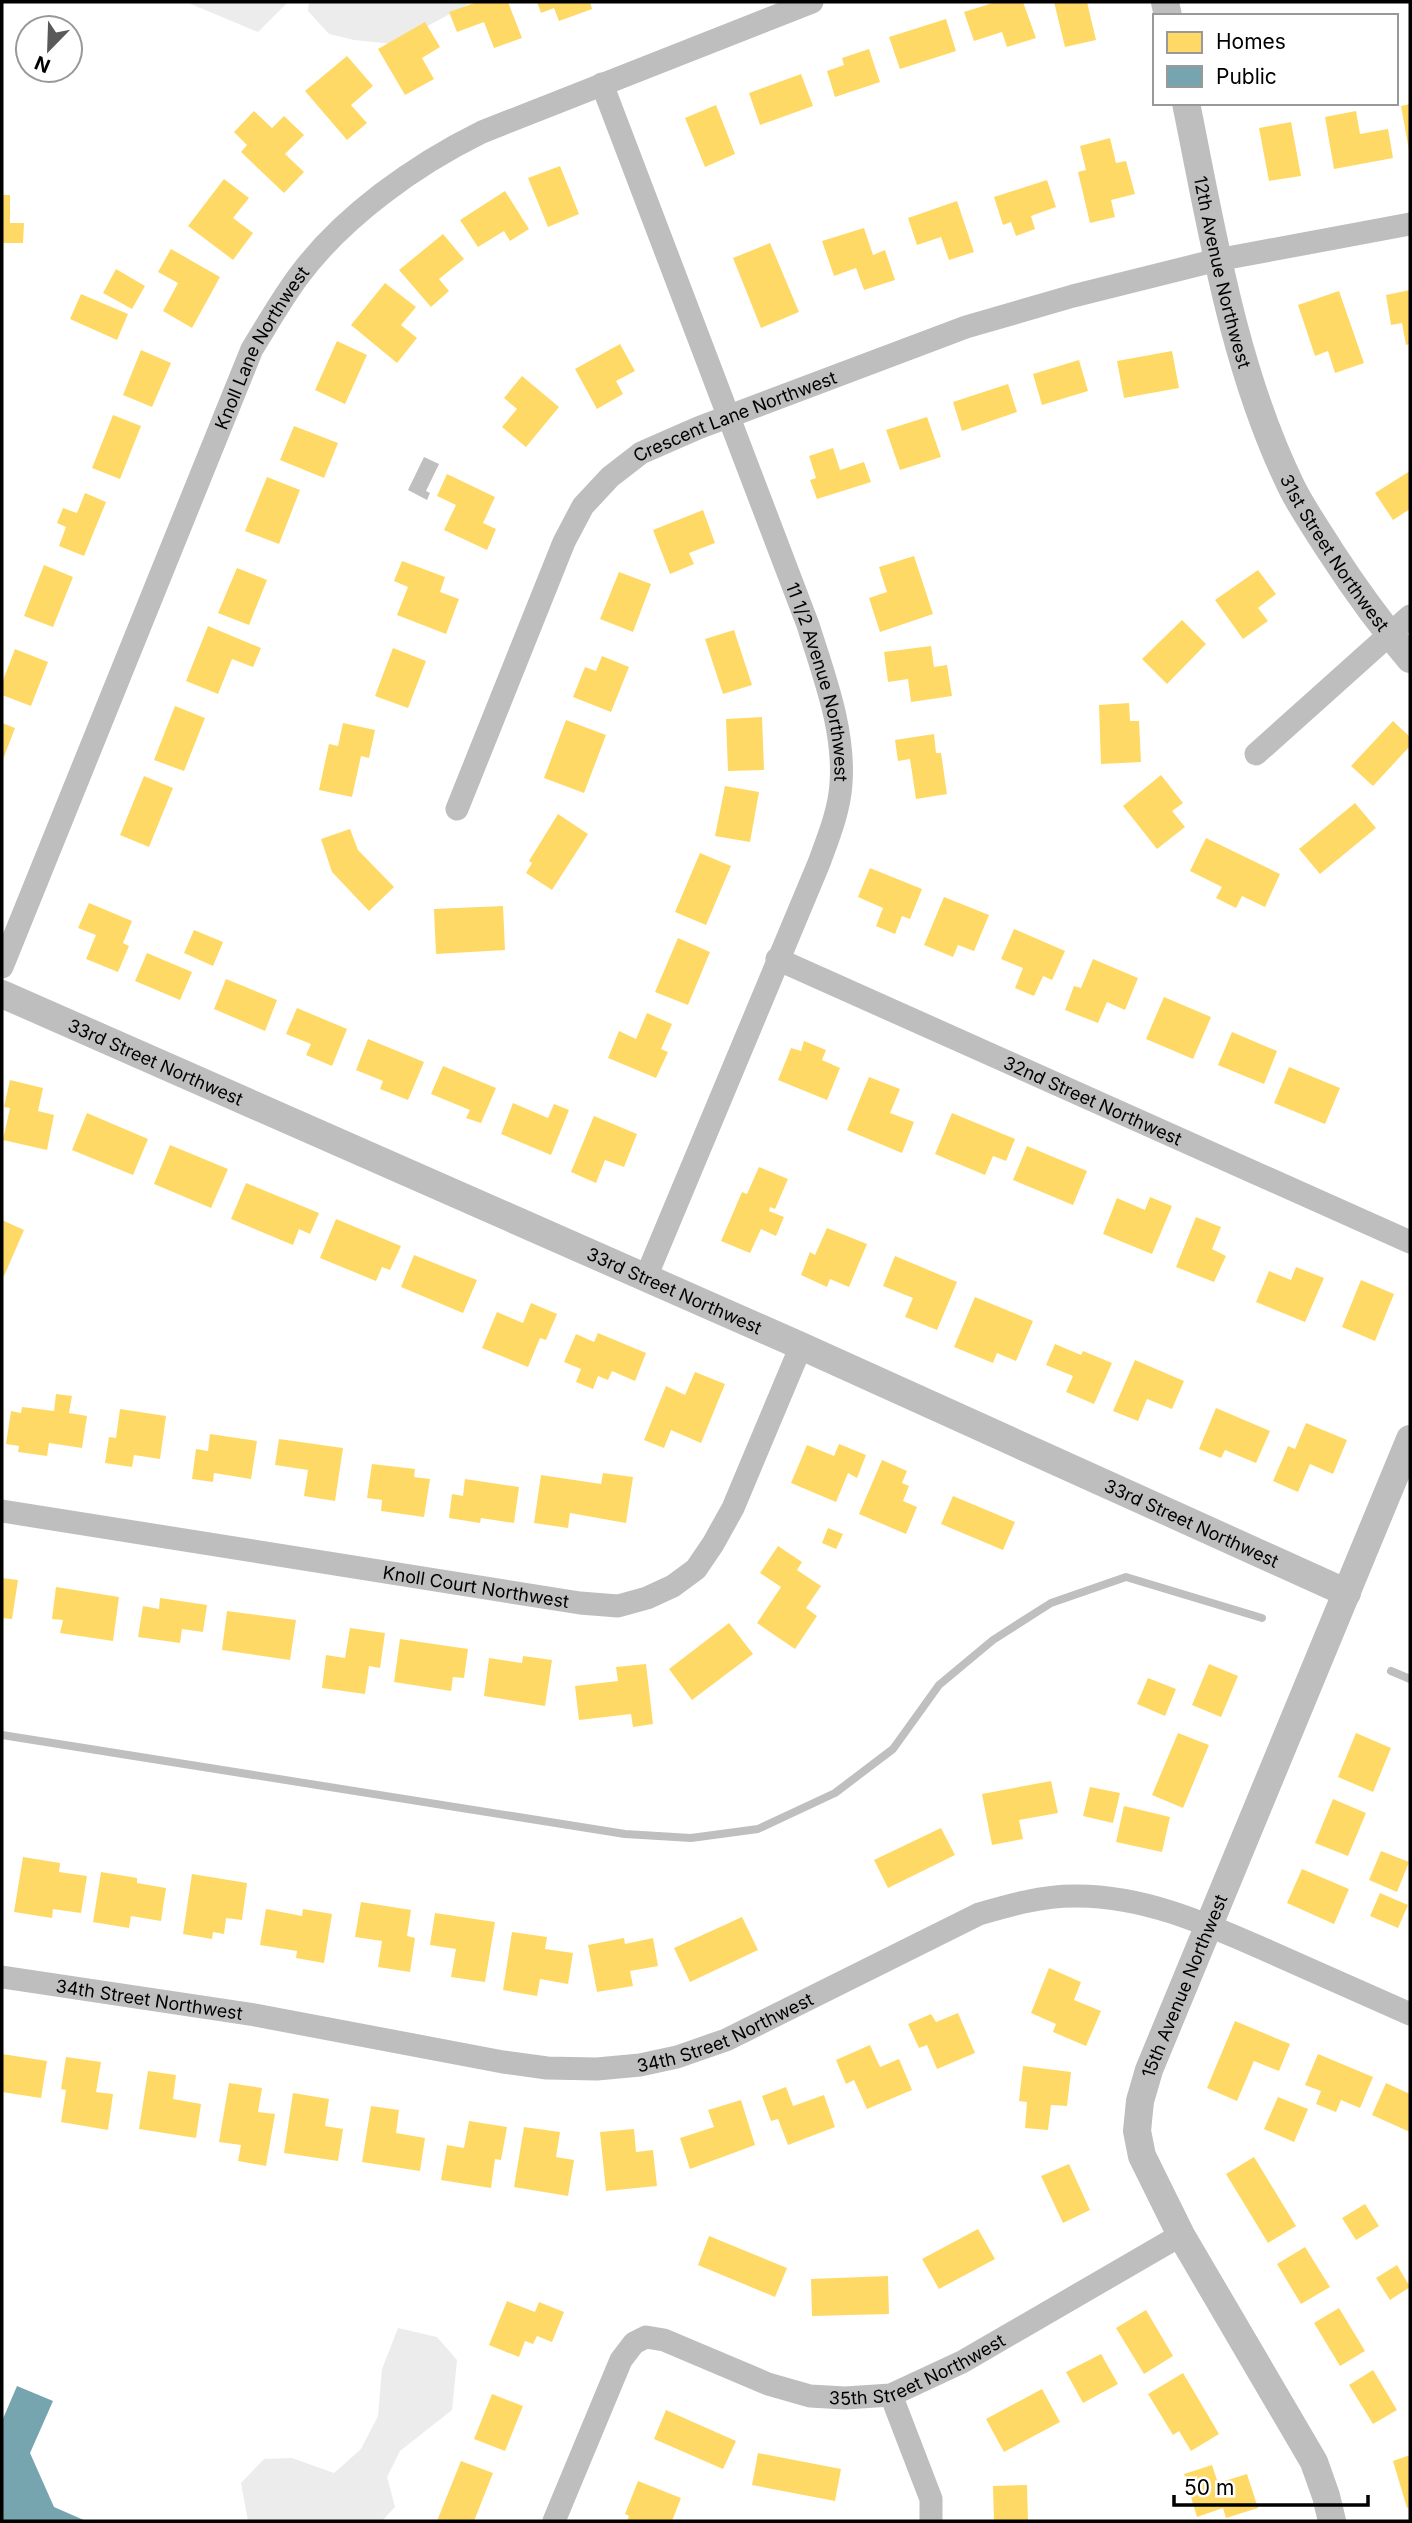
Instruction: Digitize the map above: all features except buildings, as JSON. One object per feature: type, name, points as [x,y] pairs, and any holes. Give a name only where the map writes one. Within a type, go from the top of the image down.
[{"type":"street","name":"Knoll Lane Northwest","points":[[2,967],[252,349],[299,275],[357,215],[399,181],[448,149],[482,132],[812,2]]},
{"type":"street","name":"11 1/2 Avenue Northwest","points":[[602,84],[808,625],[829,692],[839,741],[841,784],[834,821],[819,863],[646,1277]]},
{"type":"street","name":"12th Avenue Northwest","points":[[1186,105],[1217,260],[1236,332],[1272,439]]},
{"type":"street","name":"Crescent Lane Northwest","points":[[457,809],[564,542],[583,506],[610,477],[642,453],[728,417],[966,327],[1073,296],[1217,260],[1410,224]]},
{"type":"street","name":"31st Street Northwest","points":[[1272,439],[1292,488],[1318,531],[1389,634],[1410,659]]},
{"type":"street","points":[[1255,754],[1410,616]]},
{"type":"street","name":"32nd Street Northwest","points":[[777,959],[1410,1242]]},
{"type":"street","name":"33rd Street Northwest","points":[[2,994],[646,1277],[1347,1592]]},
{"type":"street","name":"Knoll Court Northwest","points":[[2,1511],[566,1601],[618,1606],[647,1598],[673,1586],[696,1569],[733,1508],[801,1346]]},
{"type":"street","name":"15th Avenue Northwest","points":[[1332,2521],[1314,2462],[1181,2235],[1142,2156],[1138,2131],[1140,2101],[1149,2070],[1410,1439]]},
{"type":"street","name":"34th Street Northwest","points":[[2,1977],[255,2015],[503,2062],[547,2068],[597,2069],[640,2065],[677,2057],[726,2040],[979,1914],[1045,1898],[1097,1897],[1157,1908],[1209,1926],[1410,2014]]},
{"type":"street","name":"35th Street Northwest","points":[[554,2521],[613,2376],[634,2343],[646,2337],[664,2340],[768,2384],[810,2396],[845,2398],[891,2395],[962,2362],[1181,2235]]},
{"type":"street","points":[[891,2395],[931,2499],[931,2521]]},
{"type":"shaded area","points":[[186,2],[288,2],[258,32]]},
{"type":"shaded area","points":[[309,2],[472,2],[394,44],[354,40],[329,34],[308,11]]},
{"type":"shaded area","points":[[424,457],[439,464],[426,491],[430,493],[427,500],[408,490]]},
{"type":"shaded area","points":[[398,2328],[437,2337],[457,2360],[452,2410],[400,2451],[387,2477],[395,2507],[382,2521],[248,2521],[241,2483],[264,2459],[292,2458],[334,2473],[361,2449],[378,2416],[382,2369]]},
{"type":"waterway","points":[[2,1735],[625,1834],[691,1838],[758,1829],[835,1793],[893,1749],[939,1685],[993,1640],[1051,1603],[1126,1577],[1262,1618]]},
{"type":"waterway","points":[[1391,1671],[1410,1679]]}]
